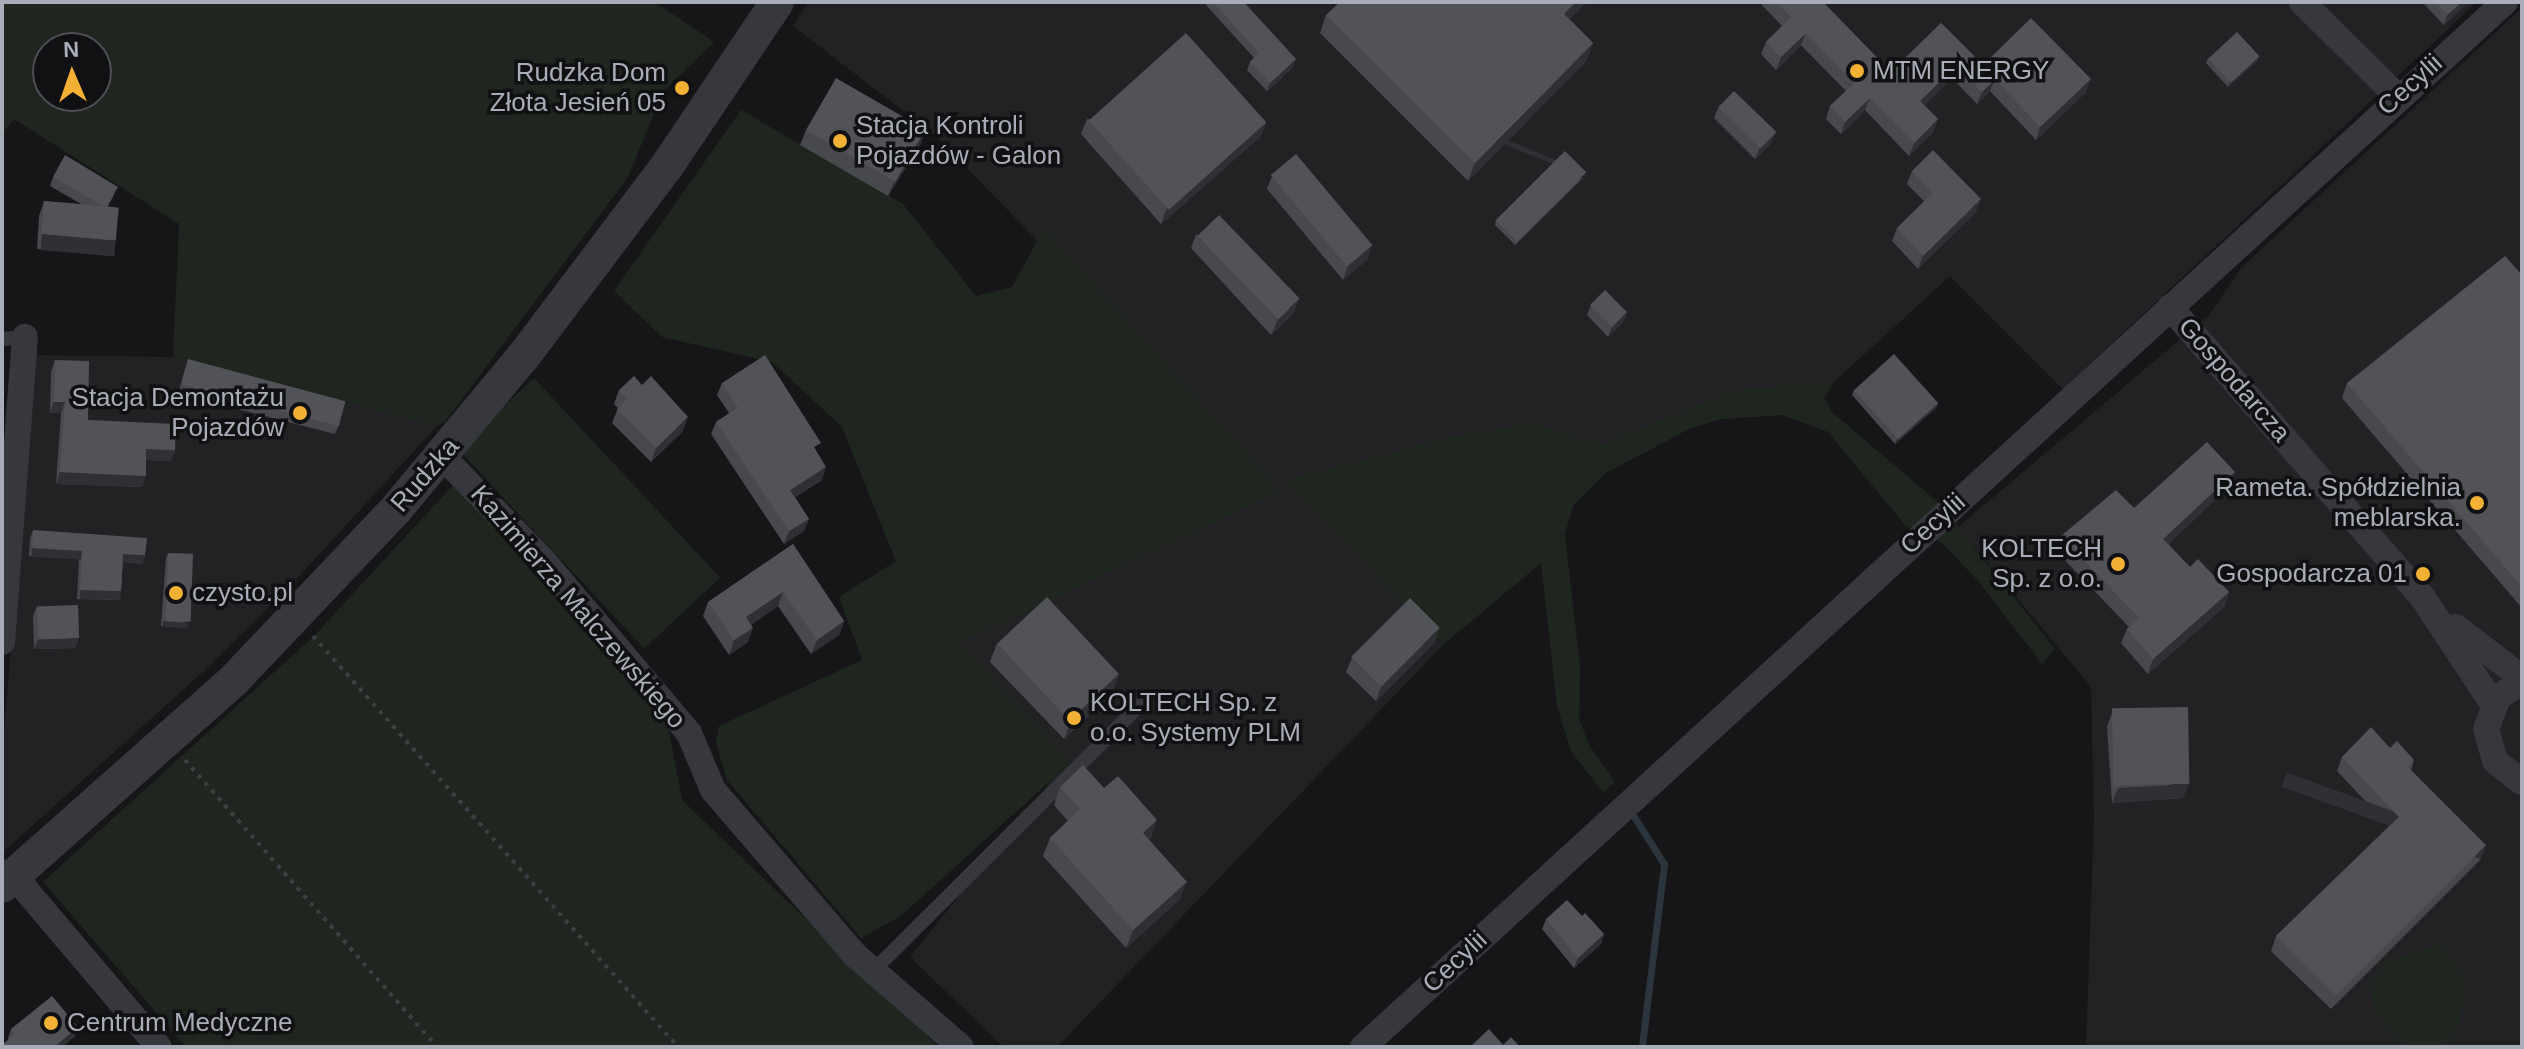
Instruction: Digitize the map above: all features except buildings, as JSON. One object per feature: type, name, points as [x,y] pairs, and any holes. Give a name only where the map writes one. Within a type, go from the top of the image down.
[{"type":"street","name":"Rudzka","points":[[5,879],[168,739],[296,619],[442,456],[667,166],[777,2]]},
{"type":"street","points":[[2302,2],[2397,96]]},
{"type":"street","name":"Cecylii","points":[[1363,1047],[2397,96],[2505,2]]},
{"type":"street","name":"Gospodarcza","points":[[2170,307],[2423,598],[2493,704],[2522,679],[2423,598]]},
{"type":"street","points":[[2,642],[13,338]]},
{"type":"street","name":"Kazimierza Malczewskiego","points":[[442,456],[541,558],[689,733],[713,790],[873,971],[961,1047]]},
{"type":"street","points":[[2493,704],[2486,729],[2491,754],[2500,768],[2522,782]]},
{"type":"street","points":[[5,879],[25,889],[159,1047]]},
{"type":"lane","points":[[873,971],[1145,700]]},
{"type":"path","points":[[296,619],[678,1047]]},
{"type":"path","points":[[168,739],[437,1047]]},
{"type":"shaded area","points":[[2,2],[655,2],[714,42],[663,92],[628,177],[445,422],[437,426],[173,357],[179,224],[14,119],[4,131],[2,328]]},
{"type":"shaded area","points":[[808,2],[2477,2],[2063,389],[1950,276],[1834,382],[1734,390],[1603,444],[1531,423],[1287,480],[1443,645],[1057,1047],[1004,1047],[910,957],[1063,766],[942,641],[1274,486],[936,136],[793,26]]},
{"type":"shaded area","points":[[2522,8],[2522,1047],[2086,1047],[2094,819],[2091,687],[1958,527],[2209,315],[2241,268]]},
{"type":"shaded area","points":[[741,110],[903,204],[976,296],[1012,287],[1044,228],[1281,491],[959,643],[1071,762],[901,916],[861,938],[727,780],[716,743],[719,726],[862,660],[839,597],[896,561],[842,427],[772,362],[662,337],[614,291]]},
{"type":"shaded area","points":[[35,355],[173,357],[437,426],[291,585],[203,672],[2,853],[2,755]]},
{"type":"shaded area","points":[[534,378],[720,578],[644,649],[458,449]]},
{"type":"shaded area","points":[[1834,382],[1824,398],[1833,413],[1939,503],[2055,649],[2042,664],[1979,582],[1942,543],[1906,526],[1828,432],[1782,415],[1722,419],[1691,428],[1606,473],[1573,506],[1565,534],[1580,667],[1579,718],[1589,745],[1615,782],[1603,793],[1571,751],[1557,706],[1541,563],[1443,645],[1286,480],[1446,438],[1531,423],[1603,444],[1734,390]]},
{"type":"shaded area","points":[[454,484],[560,595],[668,725],[682,800],[939,1047],[186,1047],[43,882],[313,637]]},
{"type":"shaded area","points":[[2440,944],[2466,978],[2459,1028],[2444,1047],[2404,1047],[2374,1009],[2370,984],[2388,960]]},
{"type":"waterway","points":[[1633,815],[1664,864],[1642,1047]]},
{"type":"place","name":"MTM ENERGY","points":[[1857,71]]},
{"type":"place","name":"Rudzka Dom Złota Jesień 05","points":[[682,88]]},
{"type":"place","name":"Stacja Kontroli Pojazdów - Galon","points":[[840,141]]},
{"type":"place","name":"Stacja Demontażu Pojazdów","points":[[300,413]]},
{"type":"place","name":"Rameta. Spółdzielnia meblarska.","points":[[2477,503]]},
{"type":"place","name":"KOLTECH Sp. z o.o.","points":[[2118,564]]},
{"type":"place","name":"Gospodarcza 01","points":[[2423,574]]},
{"type":"place","name":"czysto.pl","points":[[176,593]]},
{"type":"place","name":"KOLTECH Sp. z o.o. Systemy PLM","points":[[1074,718]]},
{"type":"place","name":"Centrum Medyczne","points":[[51,1023]]}]
